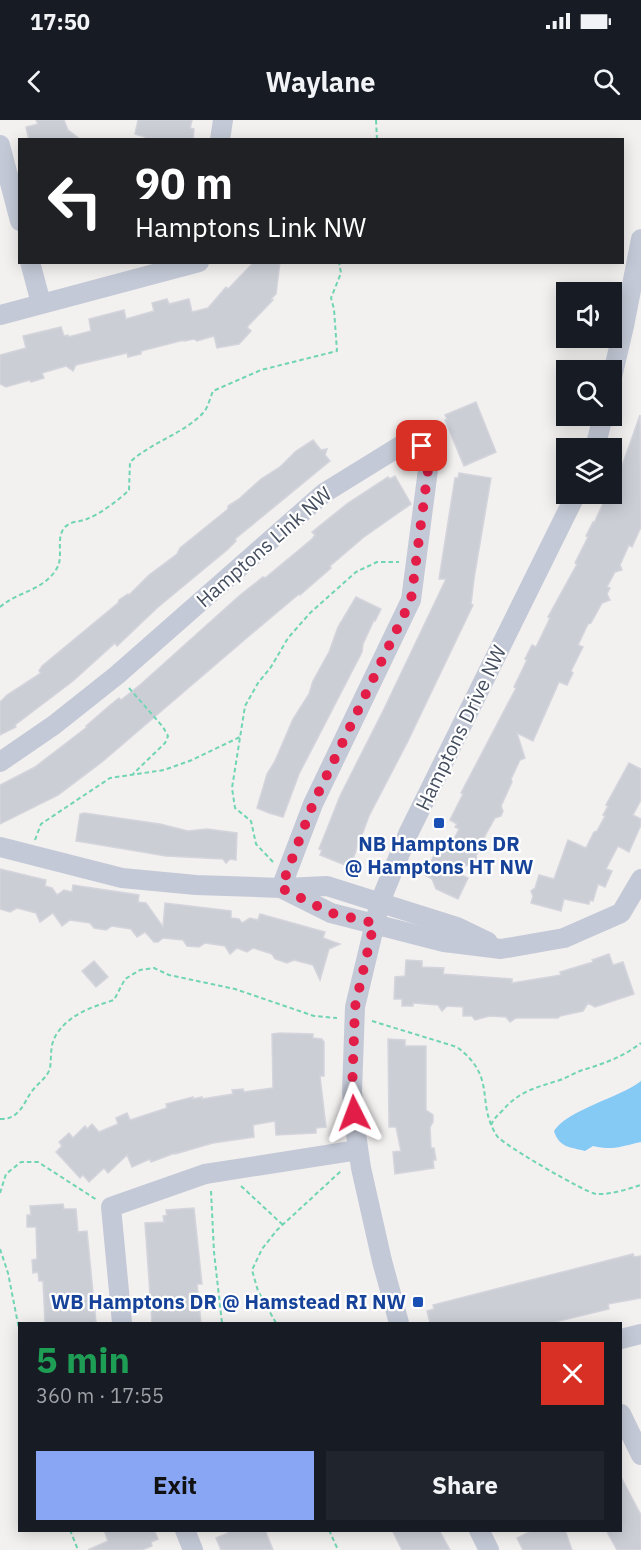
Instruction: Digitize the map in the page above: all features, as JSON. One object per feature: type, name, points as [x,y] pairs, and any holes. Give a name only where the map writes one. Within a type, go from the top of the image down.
[{"type":"street","points":[[220,138],[223,120]]},
{"type":"street","points":[[0,145],[18,213]]},
{"type":"street","points":[[616,360],[641,239]]},
{"type":"street","points":[[31,264],[41,303]]},
{"type":"street","points":[[0,315],[191,264]]},
{"type":"street","name":"Hamptons Link NW","points":[[0,762],[54,725],[117,675],[324,492],[405,443],[422,446],[429,462],[411,600],[313,804],[284,880]]},
{"type":"street","name":"Hamptons Drive NW","points":[[399,1322],[382,1261],[358,1150],[352,1092],[355,1007],[380,902],[408,834],[571,504]]},
{"type":"street","points":[[0,847],[122,878],[196,885],[284,880],[327,886],[457,927],[501,949]]},
{"type":"street","points":[[284,880],[331,913],[444,942],[501,949],[564,938],[621,913],[641,879]]},
{"type":"street","points":[[122,1322],[111,1207],[206,1174],[358,1150]]},
{"type":"street","points":[[622,1339],[641,1334]]},
{"type":"street","points":[[622,1416],[641,1455]]},
{"type":"street","points":[[186,1532],[193,1550]]},
{"type":"street","points":[[480,1532],[489,1550]]},
{"type":"path","points":[[376,120],[377,138]]},
{"type":"path","points":[[0,607],[48,580],[58,567],[61,557],[60,541],[64,528],[86,520],[129,490],[130,462],[141,452],[182,429],[204,412],[213,391],[261,370],[337,351],[331,298],[341,273],[339,264]]},
{"type":"path","points":[[284,880],[274,864],[256,844],[251,821],[235,808],[232,788],[245,706],[288,638],[310,613],[356,572],[377,561],[396,562],[416,568]]},
{"type":"path","points":[[117,675],[168,736],[165,743],[133,774]]},
{"type":"path","points":[[32,856],[41,824],[110,778],[164,770],[192,760],[240,737]]},
{"type":"path","points":[[0,1119],[9,1119],[18,1113],[30,1093],[44,1079],[50,1069],[51,1048],[62,1027],[76,1014],[92,1006],[114,1000],[125,979],[140,970],[154,968],[169,975],[235,989],[314,1016],[342,1018]]},
{"type":"path","points":[[372,1021],[457,1047],[468,1055],[483,1078],[491,1125],[501,1140],[588,1192],[607,1193],[641,1185]]},
{"type":"path","points":[[491,1125],[509,1102],[522,1093],[541,1084],[561,1080],[609,1062],[641,1043]]},
{"type":"path","points":[[0,1193],[6,1174],[21,1162],[38,1162],[111,1207]]},
{"type":"path","points":[[275,1322],[258,1291],[252,1270],[262,1249],[283,1225],[341,1171]]},
{"type":"path","points":[[206,1174],[211,1187],[214,1252],[222,1322]]},
{"type":"path","points":[[238,1184],[283,1225]]},
{"type":"path","points":[[0,1249],[8,1273],[18,1324]]},
{"type":"path","points":[[71,1532],[78,1550]]},
{"type":"path","points":[[330,1532],[338,1550]]},
{"type":"water","points":[[641,1081],[641,1142],[612,1148],[593,1146],[585,1151],[566,1146],[556,1137],[554,1131],[570,1117]]},
{"type":"building","points":[[36,120],[64,120],[68,130],[78,138],[29,138],[26,127],[38,124]]},
{"type":"building","points":[[138,120],[192,120],[190,128],[194,129],[193,138],[145,138],[135,134]]},
{"type":"building","points":[[252,264],[280,264],[276,294],[271,299],[273,300],[247,327],[251,331],[239,344],[217,348],[214,336],[197,341],[184,340],[141,351],[141,354],[128,357],[127,353],[76,365],[73,371],[66,366],[42,373],[44,378],[31,382],[30,380],[6,387],[0,384],[0,355],[26,348],[23,336],[61,327],[64,336],[68,335],[68,337],[91,331],[89,319],[124,310],[126,319],[154,311],[152,303],[167,299],[169,304],[189,299],[192,312],[208,308],[226,287],[228,289]]},
{"type":"building","points":[[476,402],[496,452],[464,466],[445,415]]},
{"type":"building","points":[[640,415],[641,527],[620,565],[622,570],[615,572],[607,587],[610,588],[607,594],[610,600],[602,603],[578,645],[583,647],[567,685],[559,682],[533,741],[517,733],[525,758],[520,760],[511,779],[512,782],[501,806],[503,811],[501,816],[495,818],[486,834],[476,856],[478,862],[450,870],[468,878],[458,899],[436,889],[432,879],[425,875],[439,844],[449,849],[459,829],[455,827],[457,824],[450,820],[463,794],[461,793],[516,688],[514,687],[532,645],[536,647],[550,618],[548,617],[577,564],[575,563],[593,522],[603,504],[622,504],[622,466]]},
{"type":"building","points":[[313,440],[321,450],[327,449],[325,455],[330,461],[235,539],[236,541],[227,550],[157,608],[117,646],[115,643],[73,681],[15,725],[16,727],[0,735],[0,702],[7,695],[41,673],[39,671],[42,666],[177,554],[180,548],[228,509],[228,506]]},
{"type":"building","points":[[459,473],[491,478],[474,579],[471,604],[473,605],[408,741],[369,816],[350,867],[320,855],[322,850],[319,849],[340,796],[446,579],[439,579],[455,478],[458,478]]},
{"type":"building","points":[[395,476],[411,504],[364,537],[300,595],[102,762],[58,795],[0,824],[0,785],[35,767],[87,727],[119,698],[121,700],[141,684],[239,596],[263,577],[265,578],[312,539],[315,535],[312,532],[348,503],[388,477],[390,479]]},
{"type":"building","points":[[356,597],[381,609],[363,644],[362,652],[299,774],[283,817],[257,808],[267,774],[293,719],[309,694],[338,627]]},
{"type":"building","points":[[629,763],[641,769],[641,800],[633,815],[641,819],[641,825],[629,852],[618,846],[606,869],[612,871],[605,887],[598,884],[593,901],[590,900],[589,904],[564,899],[561,911],[531,903],[533,896],[531,891],[535,888],[539,875],[554,879],[568,840],[586,848],[605,816],[603,815],[608,806],[606,805]]},
{"type":"building","points":[[80,814],[160,824],[188,831],[207,829],[237,833],[236,860],[230,859],[226,863],[223,859],[166,856],[76,841]]},
{"type":"building","points":[[0,869],[46,880],[45,886],[52,888],[57,895],[64,890],[72,892],[73,885],[139,895],[138,902],[146,903],[163,927],[165,903],[231,911],[231,918],[239,919],[242,923],[250,918],[258,920],[260,914],[325,932],[323,938],[340,944],[329,949],[320,980],[313,965],[294,960],[287,963],[275,959],[272,954],[253,948],[247,952],[237,948],[230,954],[225,946],[205,943],[199,947],[187,946],[183,940],[163,938],[154,942],[145,932],[137,937],[131,929],[112,926],[106,930],[94,928],[90,923],[70,920],[62,926],[53,913],[40,922],[36,913],[17,908],[10,912],[0,909]]},
{"type":"building","points":[[609,954],[613,965],[623,962],[634,994],[595,1007],[588,1003],[583,1011],[558,1018],[516,1018],[510,1022],[506,1017],[490,1016],[475,1020],[472,1016],[463,1016],[463,1007],[447,1006],[442,1011],[438,1005],[413,1003],[413,1006],[402,1006],[402,999],[394,999],[395,977],[405,976],[406,960],[422,961],[422,967],[444,968],[443,974],[512,979],[512,983],[561,975],[560,972],[593,962],[592,960]]},
{"type":"building","points":[[94,961],[108,977],[96,987],[82,971]]},
{"type":"building","points":[[272,1034],[313,1034],[313,1038],[322,1039],[324,1042],[324,1076],[320,1076],[326,1127],[316,1128],[316,1133],[276,1135],[275,1121],[253,1125],[254,1137],[213,1143],[151,1162],[150,1159],[132,1167],[127,1155],[108,1173],[104,1168],[89,1182],[83,1175],[80,1178],[56,1152],[62,1146],[59,1142],[69,1133],[73,1138],[85,1126],[87,1129],[92,1124],[99,1132],[118,1124],[116,1118],[127,1113],[130,1120],[167,1108],[166,1104],[193,1097],[193,1099],[202,1097],[202,1099],[233,1094],[232,1090],[243,1089],[244,1092],[273,1088]]},
{"type":"building","points":[[388,1039],[405,1040],[405,1046],[426,1046],[426,1110],[433,1115],[430,1127],[431,1148],[434,1148],[436,1160],[433,1160],[434,1168],[395,1174],[393,1152],[401,1151],[396,1127],[389,1127]]},
{"type":"building","points":[[63,1204],[64,1209],[76,1209],[78,1232],[87,1231],[96,1322],[45,1322],[43,1281],[39,1281],[38,1272],[33,1273],[32,1260],[37,1259],[36,1227],[27,1227],[27,1215],[31,1215],[30,1206]]},
{"type":"building","points":[[194,1208],[202,1284],[197,1284],[201,1322],[152,1322],[145,1223],[164,1222],[163,1216],[167,1215],[166,1210]]},
{"type":"building","points":[[633,1254],[634,1257],[641,1256],[641,1298],[608,1304],[609,1309],[555,1322],[430,1322],[427,1311],[434,1309],[433,1305]]},
{"type":"building","points":[[622,1479],[641,1515],[641,1550],[617,1550],[607,1532],[622,1532]]},
{"type":"building","points":[[105,1532],[155,1532],[158,1539],[151,1542],[152,1546],[142,1550],[88,1550],[108,1541]]},
{"type":"building","points":[[266,1532],[273,1550],[221,1550],[216,1538],[228,1533]]},
{"type":"building","points":[[393,1532],[440,1532],[450,1550],[402,1550]]},
{"type":"building","points":[[529,1532],[566,1532],[572,1550],[523,1550],[517,1538]]},
{"type":"place","name":"NB Hamptons DR @ Hamptons HT NW","points":[[439,823]]},
{"type":"place","name":"WB Hamptons DR @ Hamstead RI NW","points":[[418,1302]]},
{"type":"route","points":[[354,1113],[352,1092],[355,1007],[374,923],[331,913],[281,888],[313,804],[411,600],[429,462],[422,446]]}]
